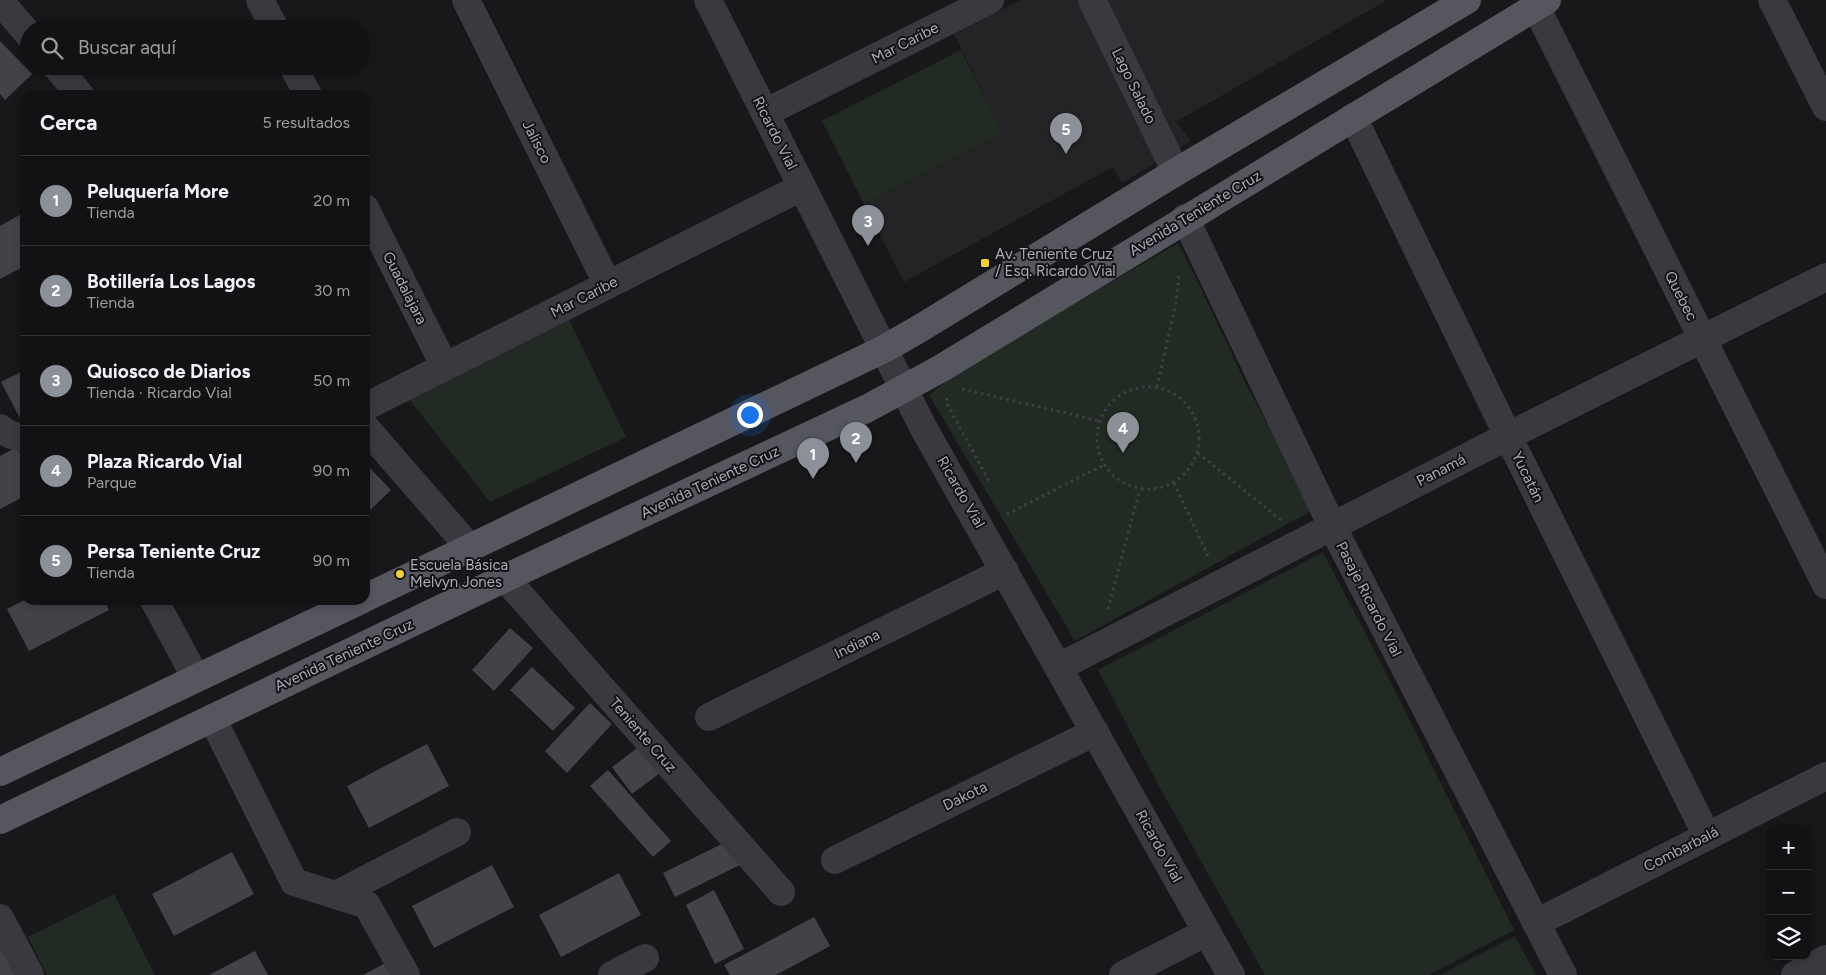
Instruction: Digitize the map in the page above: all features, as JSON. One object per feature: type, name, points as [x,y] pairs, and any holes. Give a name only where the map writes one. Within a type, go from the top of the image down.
[{"type":"main road","points":[[370,596],[884,349],[1176,172],[1466,0]]},
{"type":"main road","name":"Avenida Teniente Cruz","points":[[0,820],[505,578],[868,408],[904,389],[1541,3]]},
{"type":"main road","points":[[0,772],[349,605]]},
{"type":"main road","points":[[301,628],[319,667]]},
{"type":"street","points":[[260,0],[270,20]]},
{"type":"street","name":"Jalisco","points":[[466,0],[608,285]]},
{"type":"street","name":"Ricardo Vial","points":[[708,0],[904,389],[1231,975]]},
{"type":"street","name":"Mar Caribe","points":[[765,113],[990,0]]},
{"type":"street","name":"Lago Salado","points":[[1092,0],[1176,172]]},
{"type":"street","points":[[1772,0],[1826,107]]},
{"type":"street","points":[[0,1],[20,24]]},
{"type":"street","name":"Quebec","points":[[1541,3],[1702,339],[1825,579]]},
{"type":"street","points":[[63,75],[76,90]]},
{"type":"street","points":[[298,75],[305,90]]},
{"type":"street","name":"Yucatán","points":[[1353,117],[1508,436],[1707,836]]},
{"type":"street","name":"Mar Caribe","points":[[370,404],[802,187]]},
{"type":"street","name":"Guadalajara","points":[[370,218],[445,367]]},
{"type":"street","name":"Pasaje Ricardo Vial","points":[[1185,218],[1332,526],[1563,975]]},
{"type":"street","name":"Panamá","points":[[1059,667],[1508,436],[1826,277]]},
{"type":"street","points":[[0,428],[15,437],[20,437]]},
{"type":"street","points":[[370,433],[470,548]]},
{"type":"street","name":"Indiana","points":[[709,717],[1005,571]]},
{"type":"street","name":"Teniente Cruz","points":[[505,578],[782,892]]},
{"type":"street","points":[[157,605],[196,678]]},
{"type":"street","points":[[212,718],[294,882],[367,905],[406,975]]},
{"type":"street","name":"Dakota","points":[[835,860],[1095,732]]},
{"type":"street","name":"Combarbalá","points":[[1536,923],[1826,776]]},
{"type":"street","points":[[336,895],[456,832]]},
{"type":"street","points":[[0,918],[30,975]]},
{"type":"street","points":[[1123,975],[1208,932]]},
{"type":"street","points":[[612,975],[645,958]]},
{"type":"street","points":[[1795,975],[1826,959]]},
{"type":"path","points":[[1157,387],[1176,303],[1180,265]]},
{"type":"path","points":[[1157,387],[1173,393],[1186,404],[1196,418],[1200,435],[1198,452],[1193,464],[1174,484],[1158,489],[1140,489],[1126,485],[1104,465],[1099,451],[1097,436],[1100,421],[1112,401],[1122,394],[1138,388],[1157,387]]},
{"type":"path","points":[[958,388],[1100,421]]},
{"type":"path","points":[[947,394],[946,402],[993,488]]},
{"type":"path","points":[[1198,452],[1307,540]]},
{"type":"path","points":[[1007,514],[1104,465]]},
{"type":"path","points":[[1174,484],[1221,584]]},
{"type":"path","points":[[1098,648],[1140,489]]},
{"type":"path","points":[[1003,505],[1012,522]]},
{"type":"shaded area","points":[[1021,0],[1387,0],[1176,122],[1191,141],[1122,183],[1113,167],[904,282],[864,204],[1003,133],[954,34]]},
{"type":"shaded area","points":[[961,50],[1003,133],[864,204],[822,121]]},
{"type":"shaded area","points":[[1178,243],[1246,384],[1313,510],[1075,641],[929,395],[961,370]]},
{"type":"shaded area","points":[[569,320],[626,437],[490,502],[409,399]]},
{"type":"shaded area","points":[[1323,552],[1385,671],[1514,930],[1429,975],[1265,975],[1160,788],[1098,670]]},
{"type":"shaded area","points":[[114,894],[155,975],[47,975],[28,937]]},
{"type":"shaded area","points":[[1515,936],[1536,975],[1439,975]]},
{"type":"building","points":[[0,41],[20,62],[20,75],[31,75],[5,100],[0,94]]},
{"type":"building","points":[[20,215],[20,269],[0,279],[0,226]]},
{"type":"building","points":[[20,372],[20,418],[1,382]]},
{"type":"building","points":[[17,447],[20,453],[20,499],[0,509],[0,456]]},
{"type":"building","points":[[370,468],[391,490],[370,510]]},
{"type":"building","points":[[20,602],[20,605],[106,605],[109,610],[29,651],[7,609]]},
{"type":"building","points":[[510,628],[533,648],[494,691],[472,670]]},
{"type":"building","points":[[532,667],[575,708],[553,731],[510,690]]},
{"type":"building","points":[[590,703],[612,724],[567,773],[545,751]]},
{"type":"building","points":[[644,743],[664,770],[632,794],[612,767]]},
{"type":"building","points":[[427,744],[449,786],[369,828],[347,786]]},
{"type":"building","points":[[608,770],[671,841],[653,857],[590,786]]},
{"type":"building","points":[[732,839],[744,863],[675,897],[663,873]]},
{"type":"building","points":[[232,852],[254,894],[174,936],[152,894]]},
{"type":"building","points":[[492,865],[514,907],[434,948],[412,906]]},
{"type":"building","points":[[619,873],[641,915],[561,957],[539,915]]},
{"type":"building","points":[[714,890],[744,949],[715,964],[686,905]]},
{"type":"building","points":[[814,917],[830,946],[776,975],[730,975],[724,965]]},
{"type":"building","points":[[0,939],[19,975],[0,975]]},
{"type":"building","points":[[255,951],[268,975],[209,975]]},
{"type":"building","points":[[389,961],[396,975],[363,975]]},
{"type":"place","name":"Persa Teniente Cruz","points":[[1066,154]]},
{"type":"place","name":"Quiosco de Diarios","points":[[868,246]]},
{"type":"place","name":"Av. Teniente Cruz / Esq. Ricardo Vial","points":[[985,263]]},
{"type":"place","name":"Plaza Ricardo Vial","points":[[1123,453]]},
{"type":"place","name":"Botillería Los Lagos","points":[[856,463]]},
{"type":"place","name":"Peluquería More","points":[[813,479]]},
{"type":"place","name":"Escuela Básica Melvyn Jones","points":[[400,574]]}]
